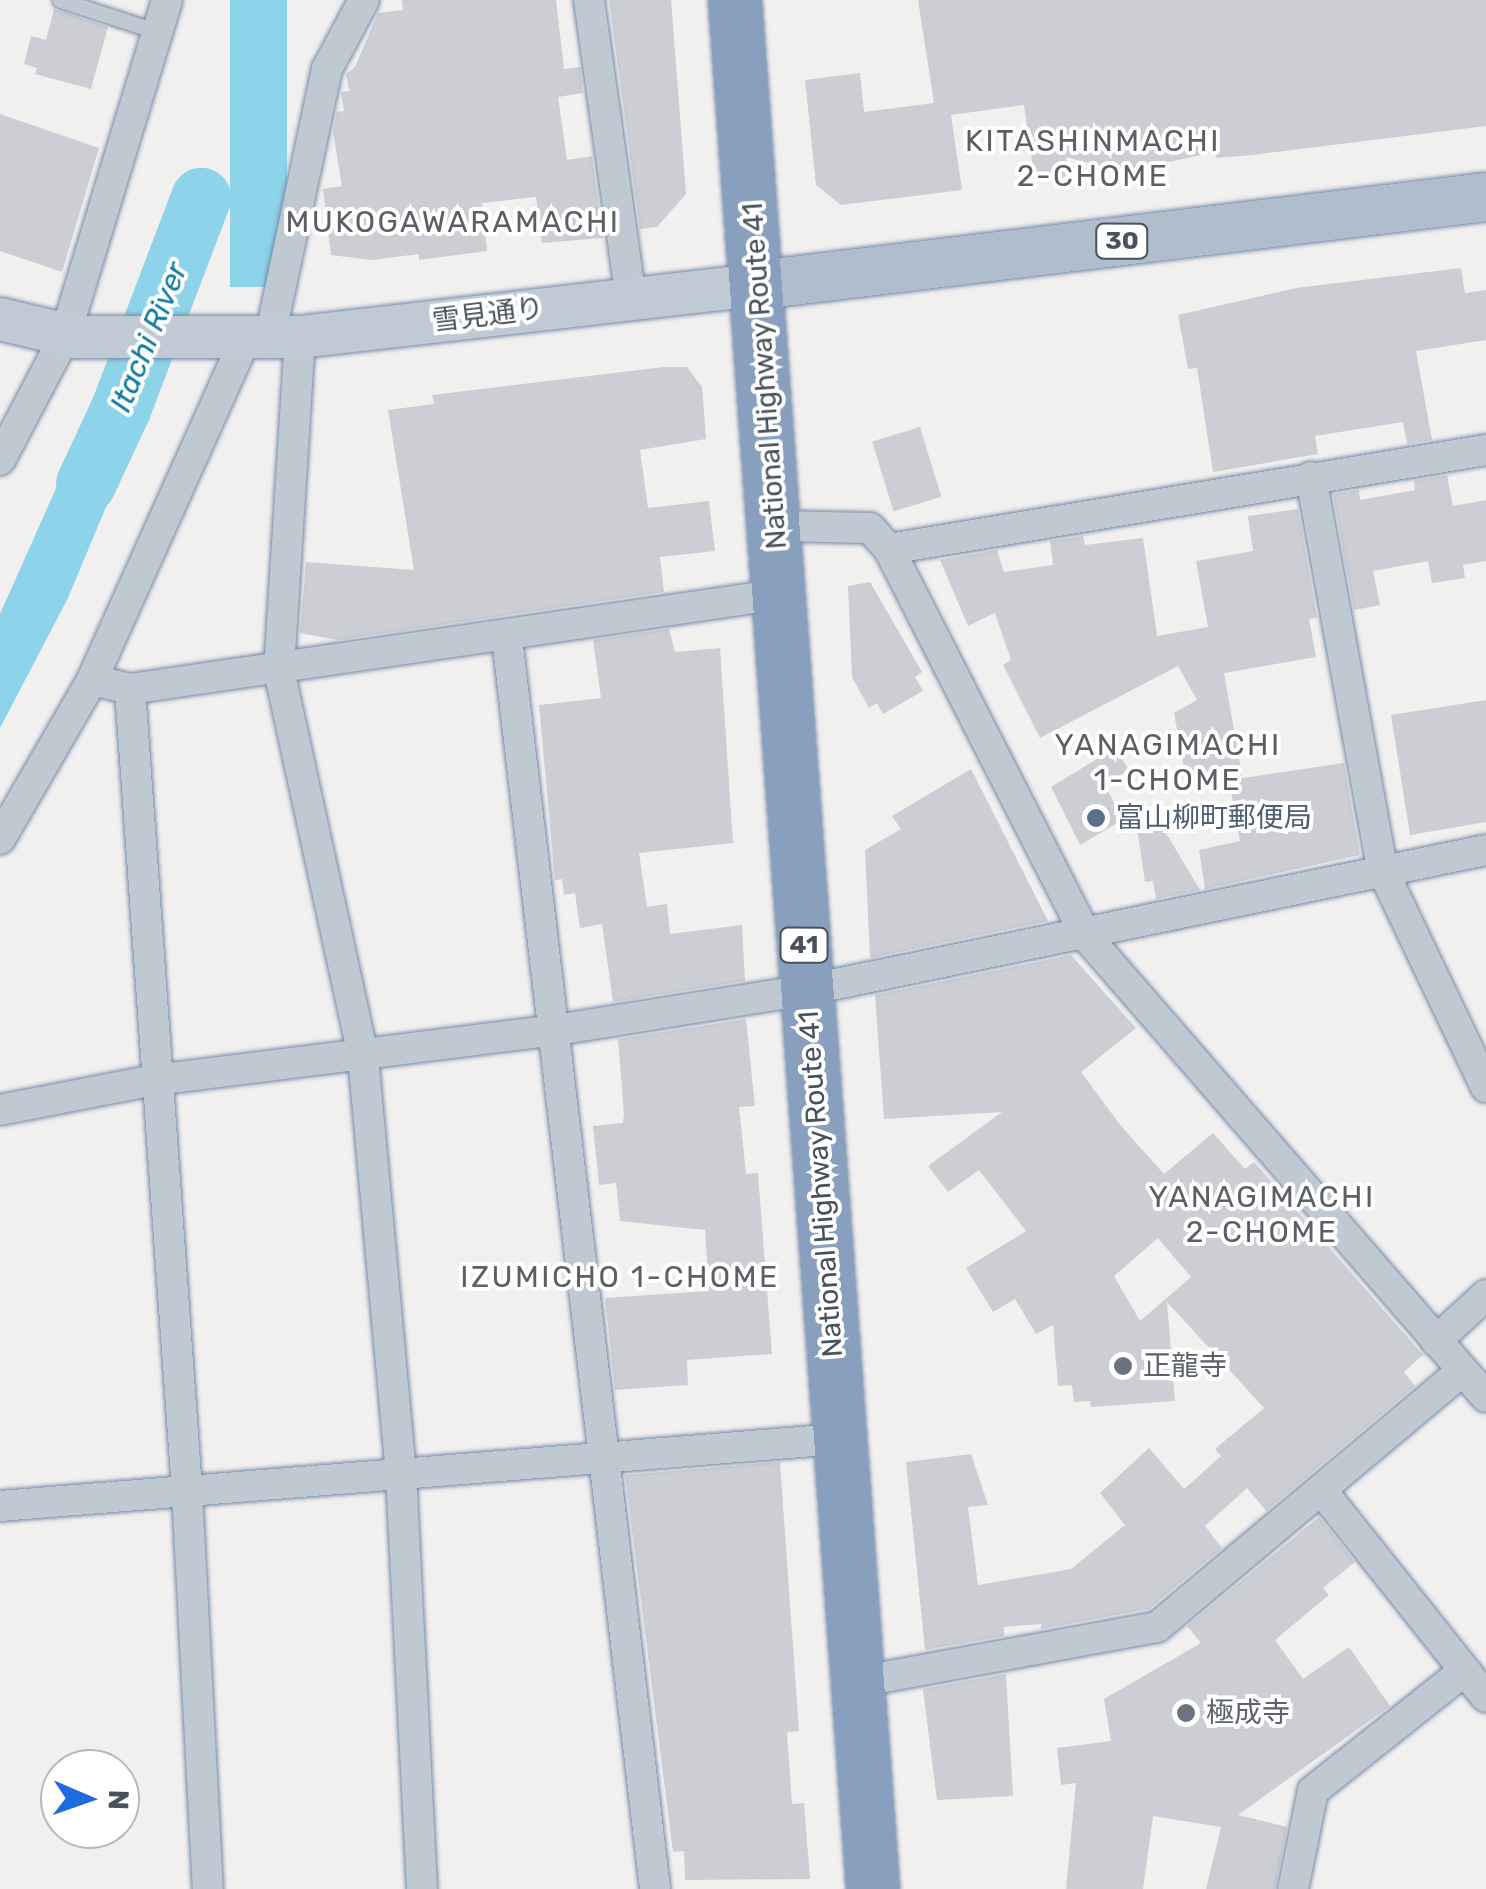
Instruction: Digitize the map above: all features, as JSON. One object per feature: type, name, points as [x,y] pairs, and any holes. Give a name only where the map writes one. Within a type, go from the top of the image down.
[{"type":"highway","name":"National Highway Route 41","points":[[736,0],[873,1889]]},
{"type":"main road","name":"30","points":[[759,285],[1486,197]]},
{"type":"street","points":[[0,460],[70,336],[167,0]]},
{"type":"street","points":[[0,840],[92,680],[258,337],[327,69],[364,0]]},
{"type":"street","points":[[589,0],[631,298]]},
{"type":"street","name":"雪見通り","points":[[70,336],[258,337],[759,285]]},
{"type":"street","points":[[0,319],[70,336]]},
{"type":"street","points":[[258,337],[279,670],[363,1056],[401,1474],[422,1889]]},
{"type":"street","points":[[888,548],[1486,450]]},
{"type":"street","points":[[1311,477],[1382,869],[1486,1086]]},
{"type":"street","points":[[777,526],[870,528],[888,548],[1086,936],[1486,1397]]},
{"type":"street","points":[[92,680],[130,688],[279,670],[781,594]]},
{"type":"street","points":[[508,638],[556,1030],[601,1458],[656,1889]]},
{"type":"street","points":[[130,688],[155,1080],[188,1491],[208,1889]]},
{"type":"street","points":[[0,1110],[155,1080],[556,1030],[806,990],[1086,936],[1382,869],[1486,850]]},
{"type":"street","points":[[1436,1341],[1486,1294]]},
{"type":"street","points":[[857,1682],[1158,1626],[1462,1371]]},
{"type":"street","points":[[0,1506],[839,1440]]},
{"type":"street","points":[[1322,1491],[1486,1697]]},
{"type":"street","points":[[1294,1889],[1313,1791],[1465,1670]]},
{"type":"lane","points":[[60,0],[156,31]]},
{"type":"water","points":[[230,0],[287,0],[287,287],[230,287]]},
{"type":"water","points":[[91,410],[146,411],[68,598],[0,728],[0,614]]},
{"type":"building","points":[[402,0],[556,0],[564,69],[580,67],[583,93],[558,97],[567,160],[592,156],[603,238],[542,243],[536,197],[482,203],[487,251],[419,260],[419,254],[372,260],[331,255],[323,189],[342,186],[333,132],[337,112],[344,111],[341,92],[349,91],[346,74],[355,67],[378,13],[403,10]]},
{"type":"building","points":[[609,0],[671,0],[686,194],[657,227],[640,229]]},
{"type":"building","points":[[918,0],[1486,0],[1486,126],[1252,155],[1216,158],[1215,152],[1123,172],[1066,157],[1069,176],[1035,181],[1024,105],[951,115],[962,190],[841,205],[816,185],[805,80],[860,73],[864,112],[934,103]]},
{"type":"building","points":[[54,9],[108,27],[91,89],[35,74],[37,68],[24,64],[31,36],[46,40]]},
{"type":"building","points":[[0,114],[99,148],[62,272],[0,251]]},
{"type":"building","points":[[1461,268],[1465,293],[1486,290],[1486,340],[1416,351],[1432,440],[1407,444],[1403,422],[1315,436],[1318,454],[1213,472],[1197,368],[1188,369],[1178,315],[1296,288]]},
{"type":"building","points":[[687,367],[702,387],[706,439],[640,450],[648,508],[709,501],[715,551],[660,557],[664,592],[338,640],[300,633],[306,562],[414,570],[388,410],[434,404],[432,395]]},
{"type":"building","points":[[920,427],[941,497],[894,511],[872,442]]},
{"type":"building","points":[[1447,475],[1453,506],[1486,500],[1486,561],[1463,565],[1465,578],[1432,583],[1428,561],[1373,571],[1380,605],[1354,610],[1333,494],[1359,490],[1360,500],[1415,490],[1414,481]]},
{"type":"building","points":[[1298,509],[1317,618],[1309,619],[1316,657],[1224,673],[1242,775],[1187,785],[1174,713],[1197,700],[1178,666],[1040,738],[1003,665],[1011,660],[995,613],[968,626],[940,560],[997,550],[1004,572],[1053,565],[1050,541],[1083,536],[1085,545],[1143,538],[1157,636],[1208,627],[1196,561],[1253,551],[1248,516]]},
{"type":"building","points":[[870,582],[922,672],[915,677],[923,691],[883,714],[877,703],[869,708],[852,677],[848,586]]},
{"type":"building","points":[[669,629],[675,652],[720,648],[733,843],[639,853],[647,907],[667,904],[670,934],[742,925],[745,981],[613,1002],[602,924],[580,928],[575,893],[564,895],[562,879],[555,880],[539,705],[601,698],[593,640]]},
{"type":"building","points":[[1486,700],[1486,822],[1410,835],[1391,715]]},
{"type":"building","points":[[1115,748],[1129,770],[1104,785],[1124,819],[1080,845],[1051,787]]},
{"type":"building","points":[[1344,763],[1360,855],[1205,889],[1199,850],[1240,841],[1229,780]]},
{"type":"building","points":[[971,769],[1048,921],[870,958],[865,850],[901,829],[892,816]]},
{"type":"building","points":[[1157,818],[1200,890],[1156,899],[1153,881],[1145,882],[1136,821]]},
{"type":"building","points":[[1071,955],[1136,1028],[1081,1072],[1121,1126],[1164,1174],[1213,1133],[1245,1169],[1254,1162],[1423,1355],[1404,1372],[1415,1386],[1266,1511],[1247,1488],[1205,1526],[1222,1548],[1149,1609],[1041,1629],[1041,1624],[1004,1627],[1004,1636],[925,1650],[906,1462],[971,1454],[988,1505],[968,1507],[978,1585],[1071,1569],[1125,1525],[1100,1493],[1149,1448],[1184,1489],[1221,1456],[1215,1449],[1264,1408],[1167,1302],[1175,1401],[1091,1407],[1090,1401],[1074,1402],[1072,1385],[1058,1386],[1053,1325],[1036,1334],[1015,1299],[993,1312],[966,1268],[1026,1231],[979,1170],[948,1192],[928,1166],[1002,1112],[884,1119],[875,995]],"holes":[[[1158,1238],[1191,1277],[1140,1321],[1114,1276]]]},
{"type":"building","points":[[746,1019],[755,1106],[739,1107],[746,1174],[758,1173],[772,1354],[687,1360],[688,1385],[615,1390],[605,1298],[709,1291],[705,1230],[620,1221],[616,1183],[599,1185],[593,1126],[623,1123],[618,1039]]},
{"type":"building","points":[[780,1462],[799,1731],[787,1732],[792,1804],[804,1803],[810,1879],[685,1880],[684,1851],[673,1852],[625,1475]]},
{"type":"building","points":[[1319,1517],[1355,1562],[1323,1588],[1329,1595],[1275,1640],[1303,1679],[1349,1647],[1390,1706],[1238,1815],[1287,1827],[1275,1889],[1206,1889],[1221,1827],[1153,1816],[1143,1889],[1066,1889],[1076,1783],[1061,1785],[1057,1748],[1111,1741],[1104,1699],[1201,1643],[1187,1626]]},
{"type":"building","points":[[1006,1674],[1013,1796],[937,1800],[923,1689]]},
{"type":"waterway","name":"Itachi River","points":[[86,484],[121,409],[201,198]]},
{"type":"place","name":"富山柳町郵便局","points":[[1096,818]]},
{"type":"place","name":"正龍寺","points":[[1123,1366]]},
{"type":"place","name":"極成寺","points":[[1186,1713]]},
{"type":"district","name":"KITASHINMACHI 2-CHOME","points":[[1093,158]]},
{"type":"district","name":"MUKOGAWARAMACHI","points":[[453,222]]},
{"type":"district","name":"YANAGIMACHI 1-CHOME","points":[[1168,762]]},
{"type":"district","name":"YANAGIMACHI 2-CHOME","points":[[1262,1214]]},
{"type":"district","name":"IZUMICHO 1-CHOME","points":[[620,1277]]}]
